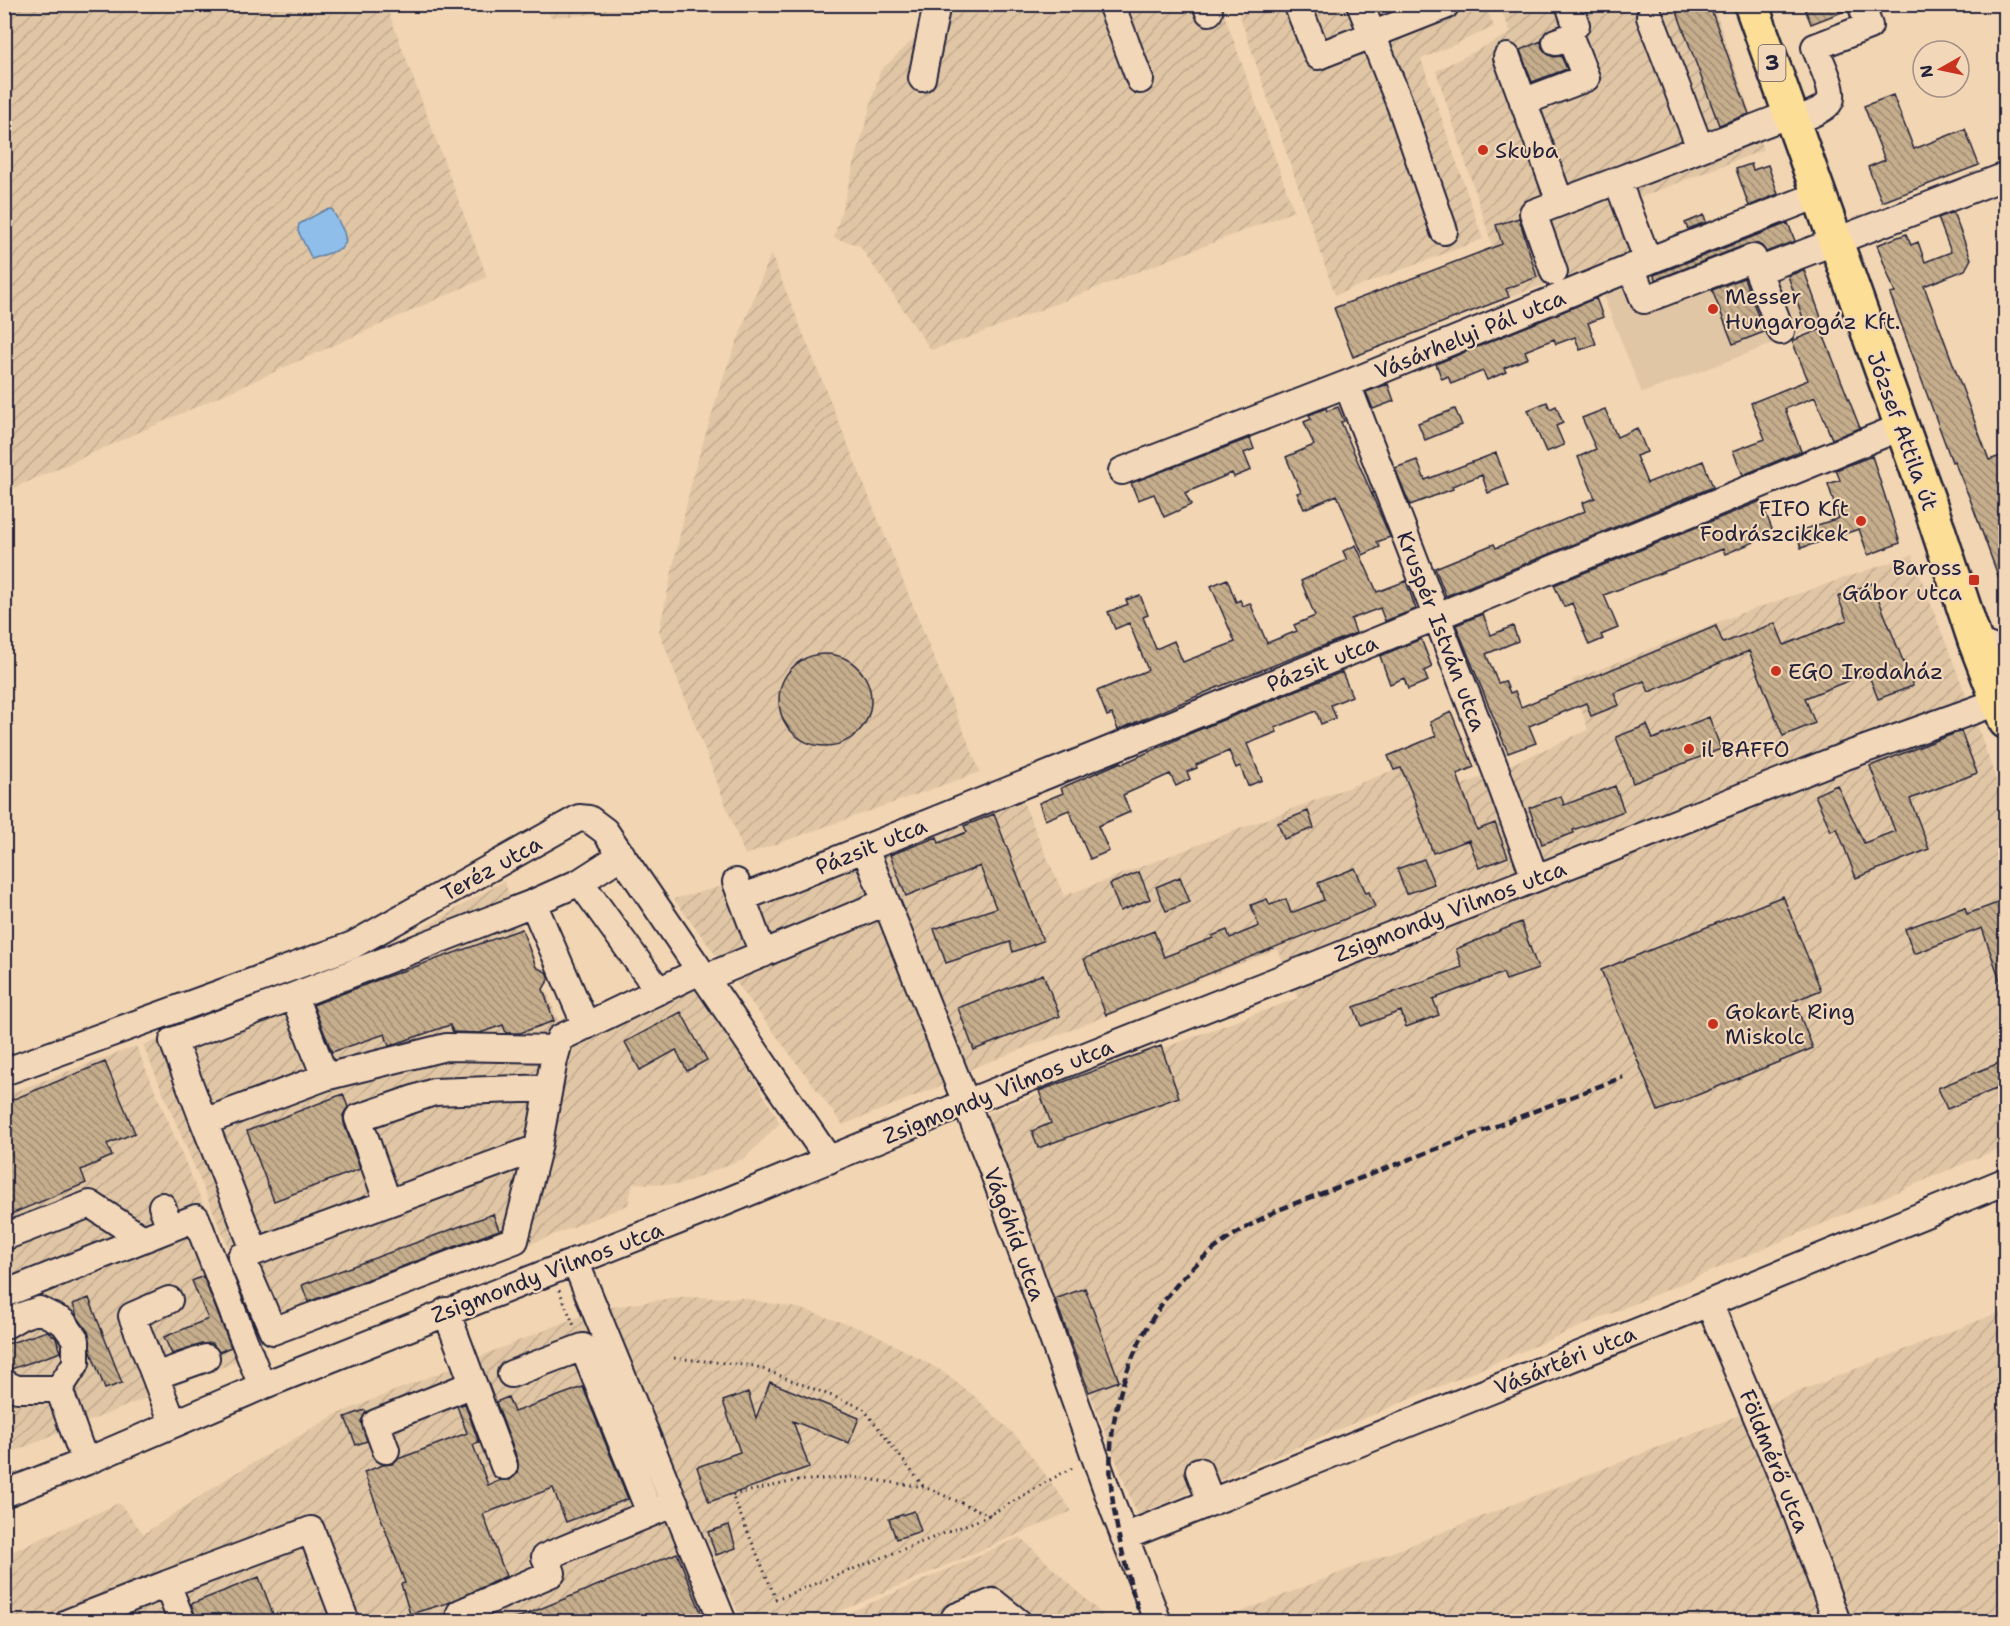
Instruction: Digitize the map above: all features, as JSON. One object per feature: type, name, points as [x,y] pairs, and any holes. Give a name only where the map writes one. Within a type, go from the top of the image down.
[{"type":"main road","name":"József Attila út","points":[[1751,4],[1931,508],[1975,641],[2003,707]]},
{"type":"street","points":[[922,78],[937,4]]},
{"type":"street","points":[[1111,4],[1140,80]]},
{"type":"street","points":[[1297,4],[1317,56],[1445,6]]},
{"type":"street","points":[[1360,4],[1401,106],[1444,231]]},
{"type":"street","points":[[1554,272],[1533,213],[1700,148],[1824,107],[1831,101],[1832,91],[1815,47],[1869,26],[1861,4]]},
{"type":"street","points":[[1650,17],[1700,148]]},
{"type":"street","points":[[1523,102],[1586,78],[1570,37],[1556,42]]},
{"type":"street","points":[[1507,57],[1560,202]]},
{"type":"street","points":[[1758,271],[2006,176]]},
{"type":"street","points":[[1617,180],[1640,264],[1644,300],[1753,258],[1781,331]]},
{"type":"street","name":"Vásárhelyi Pál utca","points":[[1122,471],[1347,384],[1640,264],[1818,195]]},
{"type":"street","name":"Kruspér István utca","points":[[1347,384],[1535,878]]},
{"type":"street","name":"Pázsit utca","points":[[763,954],[739,890],[865,849],[1901,427]]},
{"type":"street","points":[[1975,641],[2006,653]]},
{"type":"street","name":"Zsigmondy Vilmos utca","points":[[4,1494],[86,1462],[173,1423],[446,1311],[1535,878],[1843,757],[2003,707]]},
{"type":"street","name":"Teréz utca","points":[[4,1072],[353,945],[579,818],[589,819],[605,831],[622,855],[829,1160]]},
{"type":"street","name":"Vágóhíd utca","points":[[865,849],[966,1103],[1124,1537],[1158,1622]]},
{"type":"street","points":[[255,1252],[173,1041],[533,903],[579,882],[622,855]]},
{"type":"street","points":[[579,882],[659,991]]},
{"type":"street","points":[[538,1148],[241,1257],[273,1331],[515,1240],[538,1148],[560,1038],[659,991],[763,954],[886,902]]},
{"type":"street","points":[[533,903],[586,1026]]},
{"type":"street","points":[[294,996],[325,1077]]},
{"type":"street","points":[[204,1122],[325,1077],[446,1047],[557,1049]]},
{"type":"street","points":[[388,1203],[358,1118],[434,1092],[549,1088]]},
{"type":"street","name":"Vásártéri utca","points":[[1124,1537],[1709,1303],[2006,1181]]},
{"type":"street","points":[[4,1237],[90,1204],[143,1239]]},
{"type":"street","points":[[4,1294],[143,1239],[166,1217],[196,1218],[262,1386]]},
{"type":"street","points":[[563,1265],[607,1337],[723,1622]]},
{"type":"street","points":[[169,1300],[132,1316],[173,1423]]},
{"type":"street","name":"Földmérő utca","points":[[1709,1303],[1791,1498],[1837,1622]]},
{"type":"street","points":[[4,1326],[21,1316],[39,1310],[63,1322],[76,1340],[76,1363],[59,1389]]},
{"type":"street","points":[[446,1311],[504,1466]]},
{"type":"street","points":[[511,1374],[607,1337]]},
{"type":"street","points":[[583,1347],[650,1513]]},
{"type":"street","points":[[155,1376],[206,1358]]},
{"type":"street","points":[[4,1383],[17,1389],[59,1389]]},
{"type":"street","points":[[386,1450],[376,1423],[473,1384]]},
{"type":"street","points":[[59,1389],[86,1462]]},
{"type":"street","points":[[1199,1471],[1211,1502]]},
{"type":"street","points":[[463,1622],[460,1613],[552,1573],[545,1557],[675,1503]]},
{"type":"street","points":[[69,1622],[311,1530],[346,1622]]},
{"type":"street","points":[[167,1584],[182,1622]]},
{"type":"street","points":[[952,1620],[993,1602],[1018,1622]]},
{"type":"path","points":[[563,1265],[583,1347]]},
{"type":"path","points":[[674,1359],[755,1366],[863,1408],[924,1487]]},
{"type":"path","points":[[990,1515],[924,1487],[852,1477],[795,1481],[732,1495],[776,1599],[990,1515],[1061,1474],[1096,1457]]},
{"type":"shaded area","points":[[547,4],[756,4],[756,5],[550,17]]},
{"type":"shaded area","points":[[4,5],[386,5],[487,277],[5,492]]},
{"type":"shaded area","points":[[925,5],[1221,5],[1294,211],[965,339],[931,350],[859,245],[834,238],[880,71],[917,36]]},
{"type":"shaded area","points":[[1236,5],[1485,5],[1494,27],[1421,59],[1483,239],[1335,295]]},
{"type":"shaded area","points":[[1499,5],[1713,5],[1763,150],[1631,201],[1647,248],[1509,297],[1436,71],[1511,33]]},
{"type":"shaded area","name":"Messer Hungarogáz Kft.","points":[[1786,223],[1824,325],[1642,393],[1602,293]]},
{"type":"shaded area","points":[[771,254],[980,772],[745,855],[659,631],[693,475],[724,375]]},
{"type":"shaded area","points":[[1912,555],[1972,711],[2005,805],[2005,1146],[1137,1515],[986,1114],[1298,998],[1278,949],[973,1068],[940,1086],[843,1125],[674,899],[865,849],[1016,786],[1064,896],[1423,759],[1438,795],[1588,730],[1572,680],[1739,614]]},
{"type":"shaded area","points":[[504,881],[558,1021],[630,989],[648,1015],[698,983],[780,1123],[745,1158],[679,1185],[633,1183],[628,1205],[271,1348],[143,1045],[369,959]]},
{"type":"shaded area","points":[[136,1046],[265,1350],[5,1455],[5,1095]]},
{"type":"shaded area","points":[[680,1297],[742,1298],[802,1309],[873,1333],[940,1370],[973,1395],[1019,1439],[1072,1511],[818,1621],[742,1621],[605,1308]]},
{"type":"shaded area","points":[[2005,1310],[2005,1621],[1218,1621]]},
{"type":"shaded area","points":[[590,1312],[717,1621],[5,1622],[5,1555],[119,1503],[144,1534],[229,1477],[335,1415]]},
{"type":"shaded area","points":[[1020,1537],[1109,1621],[828,1622]]},
{"type":"water","points":[[332,209],[344,232],[346,242],[341,249],[312,259],[298,231],[299,224],[325,210]]},
{"type":"building","points":[[1674,4],[1709,4],[1749,114],[1719,125]]},
{"type":"building","points":[[1803,4],[1846,4],[1847,10],[1811,24]]},
{"type":"building","points":[[1541,41],[1542,48],[1547,54],[1554,57],[1561,56],[1567,69],[1532,82],[1520,50]]},
{"type":"building","points":[[1893,95],[1914,149],[1965,129],[1979,165],[1882,202],[1868,167],[1885,160],[1864,106]]},
{"type":"building","points":[[1751,164],[1753,170],[1768,165],[1778,194],[1749,206],[1736,169]]},
{"type":"building","points":[[1953,212],[1971,259],[1965,270],[1924,286],[1989,460],[2006,454],[2006,592],[2004,592],[1970,499],[1954,461],[1952,462],[1890,294],[1895,293],[1877,245],[1906,234],[1911,245],[1918,242],[1925,262],[1951,252],[1938,218]]},
{"type":"building","points":[[1704,215],[1706,222],[1688,229],[1685,223]]},
{"type":"building","points":[[1519,218],[1537,277],[1506,289],[1509,297],[1353,357],[1334,308],[1502,244],[1496,225]]},
{"type":"building","points":[[1788,223],[1795,241],[1766,252],[1756,243],[1748,244],[1655,280],[1654,275]]},
{"type":"building","points":[[1804,270],[1823,323],[1807,329],[1788,276]]},
{"type":"building","points":[[1744,278],[1764,332],[1733,344],[1712,290]]},
{"type":"building","points":[[1596,298],[1603,317],[1588,323],[1596,344],[1580,350],[1575,337],[1556,344],[1554,339],[1525,351],[1528,358],[1504,368],[1506,372],[1487,380],[1483,371],[1451,384],[1448,376],[1442,379],[1436,364]]},
{"type":"building","points":[[1821,329],[1860,428],[1832,439],[1815,397],[1785,409],[1801,451],[1743,475],[1733,451],[1765,439],[1751,403],[1808,380],[1792,341]]},
{"type":"building","points":[[1388,384],[1394,401],[1373,409],[1366,392]]},
{"type":"building","points":[[1547,402],[1550,409],[1556,406],[1563,423],[1556,426],[1564,445],[1546,452],[1528,410]]},
{"type":"building","points":[[1338,407],[1344,421],[1341,422],[1390,537],[1377,542],[1380,547],[1363,555],[1337,495],[1304,509],[1297,493],[1301,492],[1286,457],[1314,445],[1304,422],[1311,419],[1309,415],[1326,408],[1327,411]]},
{"type":"building","points":[[1455,409],[1462,425],[1425,440],[1418,423]]},
{"type":"building","points":[[1605,409],[1617,437],[1637,428],[1647,452],[1636,456],[1647,483],[1703,461],[1713,487],[1446,596],[1435,568],[1494,544],[1496,548],[1585,511],[1582,503],[1595,498],[1578,457],[1596,449],[1582,418]]},
{"type":"building","points":[[1250,438],[1254,449],[1244,453],[1251,470],[1234,477],[1232,473],[1185,493],[1191,505],[1164,517],[1154,494],[1138,500],[1131,483]]},
{"type":"building","points":[[1496,453],[1508,485],[1488,493],[1482,475],[1410,505],[1395,468],[1417,460],[1425,480]]},
{"type":"building","points":[[1872,456],[1900,543],[1868,555],[1859,529],[1801,548],[1796,532],[1839,518],[1828,484],[1840,480],[1836,470]]},
{"type":"building","points":[[1761,501],[1772,529],[1752,536],[1754,542],[1725,554],[1723,549],[1604,595],[1618,628],[1601,635],[1603,639],[1589,645],[1572,603],[1564,607],[1554,585]]},
{"type":"building","points":[[1356,545],[1377,592],[1406,581],[1416,609],[1385,621],[1380,608],[1351,619],[1356,633],[1216,688],[1118,730],[1112,714],[1107,716],[1097,691],[1148,670],[1129,623],[1115,629],[1108,612],[1128,604],[1126,600],[1140,595],[1148,615],[1143,617],[1156,649],[1174,641],[1183,662],[1235,642],[1211,586],[1227,579],[1236,602],[1240,600],[1243,606],[1250,603],[1267,643],[1297,631],[1294,625],[1315,616],[1301,581],[1347,560],[1343,551]]},
{"type":"building","points":[[1872,583],[1913,686],[1878,699],[1868,673],[1805,698],[1815,723],[1783,736],[1749,651],[1649,692],[1644,681],[1614,693],[1619,705],[1591,716],[1586,703],[1529,726],[1536,743],[1508,753],[1456,625],[1483,614],[1491,635],[1513,626],[1518,641],[1486,654],[1498,683],[1505,681],[1510,693],[1515,691],[1521,707],[1716,626],[1723,643],[1775,623],[1784,645],[1847,620],[1838,597]]},
{"type":"building","points":[[1421,639],[1432,667],[1424,671],[1428,681],[1408,689],[1404,678],[1390,684],[1380,656]]},
{"type":"building","points":[[825,654],[843,657],[858,667],[868,682],[871,700],[868,718],[858,733],[843,743],[825,746],[807,743],[792,733],[782,718],[779,700],[782,682],[792,667],[807,657]]},
{"type":"building","points":[[1342,672],[1352,696],[1331,705],[1336,718],[1321,724],[1316,711],[1275,728],[1277,732],[1247,744],[1262,780],[1248,786],[1240,766],[1236,768],[1229,751],[1196,765],[1197,768],[1187,772],[1190,779],[1176,786],[1170,774],[1123,795],[1130,812],[1098,826],[1109,851],[1090,859],[1069,810],[1045,820],[1039,803],[1063,793],[1061,788]]},
{"type":"building","points":[[1451,712],[1474,767],[1457,774],[1477,830],[1495,823],[1508,857],[1479,868],[1469,840],[1433,853],[1417,805],[1401,768],[1394,770],[1388,756],[1436,736],[1430,722]]},
{"type":"building","points":[[1709,717],[1721,749],[1633,783],[1616,737],[1647,725],[1653,739]]},
{"type":"building","points":[[1961,731],[1977,773],[1910,799],[1929,849],[1856,878],[1837,828],[1831,831],[1815,795],[1837,785],[1864,843],[1895,831],[1870,766]]},
{"type":"building","points":[[1615,786],[1624,811],[1542,844],[1529,808],[1561,796],[1564,805]]},
{"type":"building","points":[[1308,811],[1314,828],[1284,839],[1278,823]]},
{"type":"building","points":[[994,814],[1043,941],[1013,952],[1010,942],[946,963],[934,929],[996,908],[980,866],[906,896],[890,855],[937,837],[939,843],[967,832],[964,826]]},
{"type":"building","points":[[1424,859],[1434,884],[1406,894],[1397,869]]},
{"type":"building","points":[[1355,868],[1375,907],[1106,1015],[1084,959],[1154,931],[1164,957],[1213,938],[1212,936],[1227,930],[1230,938],[1259,926],[1251,905],[1267,899],[1270,905],[1286,899],[1291,913],[1324,900],[1318,883]]},
{"type":"building","points":[[1139,872],[1150,899],[1120,911],[1110,884]]},
{"type":"building","points":[[1180,877],[1190,902],[1166,911],[1156,887]]},
{"type":"building","name":"Gokart Ring Miskolc","points":[[1783,896],[1821,990],[1794,1001],[1813,1048],[1658,1111],[1601,970]]},
{"type":"building","points":[[2006,900],[2006,988],[2003,989],[1982,928],[1914,954],[1905,929],[1965,907],[1967,914]]},
{"type":"building","points":[[1521,922],[1538,969],[1506,980],[1503,973],[1433,999],[1439,1015],[1406,1027],[1401,1011],[1361,1026],[1354,1007],[1462,967],[1456,949]]},
{"type":"building","points":[[522,929],[536,967],[546,972],[549,979],[543,989],[554,1021],[520,1033],[506,1033],[503,1025],[480,1033],[453,1032],[450,1025],[389,1046],[385,1034],[332,1052],[313,1005]]},
{"type":"building","points":[[1043,974],[1060,1016],[974,1050],[958,1008]]},
{"type":"building","points":[[681,1012],[707,1060],[687,1071],[676,1050],[640,1070],[625,1042]]},
{"type":"building","points":[[1161,1046],[1179,1097],[1038,1148],[1032,1131],[1051,1123],[1039,1091]]},
{"type":"building","points":[[2006,1060],[2006,1085],[1947,1109],[1938,1088]]},
{"type":"building","points":[[105,1062],[135,1133],[107,1144],[112,1156],[81,1170],[86,1183],[4,1217],[4,1103]]},
{"type":"building","points":[[343,1094],[348,1107],[343,1115],[344,1123],[360,1169],[274,1201],[247,1131]]},
{"type":"building","points":[[493,1214],[499,1230],[308,1302],[302,1285]]},
{"type":"building","points":[[203,1276],[231,1347],[219,1352],[212,1343],[202,1344],[172,1354],[164,1337],[208,1319],[192,1281]]},
{"type":"building","points":[[1085,1288],[1119,1381],[1089,1392],[1055,1299]]},
{"type":"building","points":[[89,1298],[122,1383],[105,1389],[91,1352],[88,1332],[77,1316],[73,1304]]},
{"type":"building","points":[[47,1331],[56,1338],[61,1352],[11,1369],[4,1345]]},
{"type":"building","points":[[770,1382],[859,1418],[849,1443],[793,1421],[809,1467],[709,1502],[697,1467],[740,1452],[723,1401],[748,1392],[756,1418]]},
{"type":"building","points":[[583,1387],[628,1499],[566,1522],[553,1488],[483,1514],[506,1576],[451,1602],[410,1614],[401,1584],[405,1583],[364,1472],[392,1464],[398,1459],[467,1433],[457,1406],[465,1404],[479,1443],[473,1445],[488,1485],[501,1480],[510,1480],[517,1474],[518,1461],[496,1402],[508,1397],[514,1412]]},
{"type":"building","points":[[365,1410],[361,1421],[367,1441],[356,1445],[345,1417]]},
{"type":"building","points":[[914,1511],[921,1531],[896,1539],[889,1519]]},
{"type":"building","points":[[729,1525],[736,1548],[716,1555],[708,1532]]},
{"type":"building","points":[[677,1553],[705,1622],[510,1622],[510,1621]]},
{"type":"building","points":[[259,1577],[276,1622],[198,1622],[191,1604]]},
{"type":"railway","points":[[1142,1622],[1123,1554],[1113,1502],[1111,1453],[1114,1422],[1121,1391],[1144,1332],[1180,1281],[1220,1245],[1248,1226],[1278,1210],[1623,1077]]},
{"type":"place","name":"Skuba","points":[[1483,150]]},
{"type":"place","name":"Messer Hungarogáz Kft.","points":[[1713,309]]},
{"type":"place","name":"FIFO Kft Fodrászcikkek","points":[[1861,521]]},
{"type":"place","name":"Baross Gábor utca","points":[[1974,580]]},
{"type":"place","name":"EGO Irodaház","points":[[1776,671]]},
{"type":"place","name":"il BAFFO","points":[[1689,749]]},
{"type":"place","name":"Gokart Ring Miskolc","points":[[1713,1024]]}]
